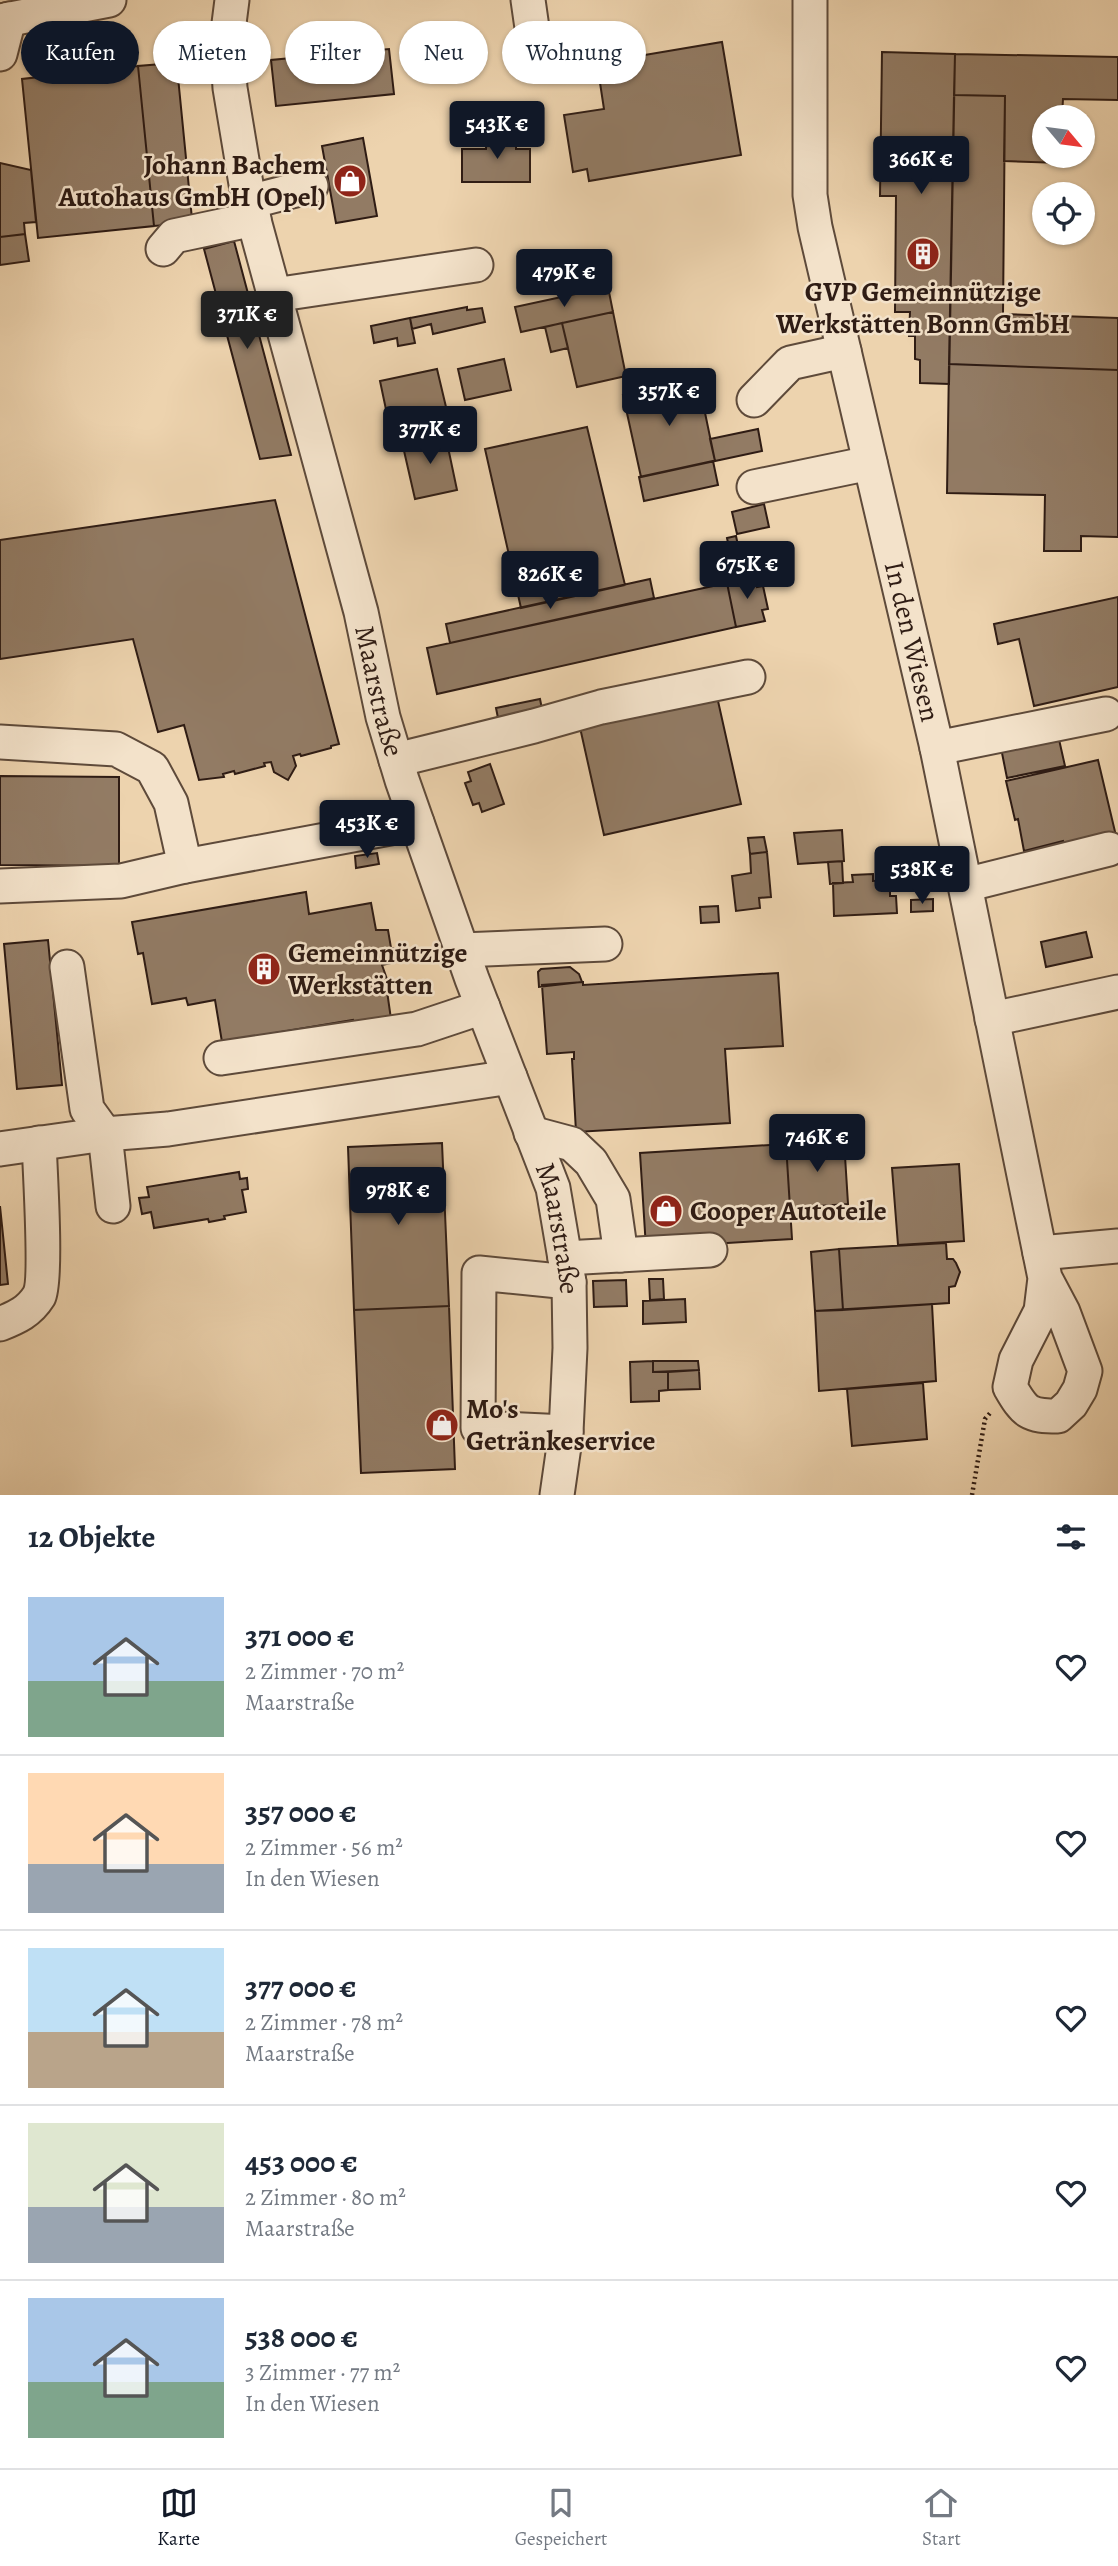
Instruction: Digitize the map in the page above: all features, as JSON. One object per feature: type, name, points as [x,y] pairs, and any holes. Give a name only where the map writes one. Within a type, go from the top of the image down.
[{"type":"street","points":[[0,54],[5,20],[109,0]]},
{"type":"street","name":"Maarstraße","points":[[232,0],[227,39],[230,88],[251,211],[361,612],[383,717],[462,950],[553,1188],[567,1270],[570,1348],[566,1432],[557,1495]]},
{"type":"street","points":[[528,0],[531,21]]},
{"type":"street","name":"In den Wiesen","points":[[810,0],[810,195],[815,227],[937,748],[1043,1266],[1085,1371],[1080,1389],[1071,1404],[1058,1416],[1035,1416],[1019,1403],[1010,1387],[1016,1360],[1041,1311],[1043,1266]]},
{"type":"street","points":[[163,249],[174,236],[251,211],[312,186]]},
{"type":"street","points":[[274,295],[476,265]]},
{"type":"street","points":[[754,400],[790,363],[844,351]]},
{"type":"street","points":[[754,487],[870,463]]},
{"type":"street","points":[[396,760],[601,707],[748,677]]},
{"type":"street","points":[[937,748],[1106,714]]},
{"type":"street","points":[[0,742],[116,748],[152,768],[171,803],[185,866]]},
{"type":"street","points":[[0,886],[121,881],[185,866],[417,823]]},
{"type":"street","points":[[965,885],[1109,849]]},
{"type":"street","points":[[462,950],[605,944]]},
{"type":"street","points":[[67,967],[87,1109],[105,1134],[113,1206]]},
{"type":"street","points":[[992,1019],[1118,992]]},
{"type":"street","points":[[221,1058],[417,1029],[483,1007]]},
{"type":"street","points":[[0,1149],[105,1134],[168,1129],[510,1077]]},
{"type":"street","points":[[531,1133],[572,1144],[590,1162],[613,1199],[621,1255]]},
{"type":"street","points":[[0,1324],[28,1312],[41,1293],[42,1207],[39,1143]]},
{"type":"street","points":[[1043,1266],[1118,1246]]},
{"type":"street","points":[[566,1432],[478,1428],[479,1273],[567,1270],[621,1255],[710,1250]]},
{"type":"path","points":[[972,1495],[985,1419],[1010,1387]]},
{"type":"building","points":[[722,42],[741,155],[589,181],[587,169],[573,172],[564,115],[604,109],[600,84],[646,84],[646,55]]},
{"type":"building","points":[[385,49],[389,49],[394,94],[276,106],[271,60],[285,59],[285,84],[385,84]]},
{"type":"building","name":"GVP Gemeinnützige Werkstätten Bonn GmbH","points":[[882,52],[955,54],[949,384],[920,383],[920,360],[915,359],[915,336],[909,336],[910,312],[895,312],[896,196],[880,196]]},
{"type":"building","points":[[955,54],[1118,57],[1118,100],[1063,99],[1063,105],[1032,105],[1032,162],[1004,161],[1005,96],[954,95]]},
{"type":"building","points":[[153,65],[153,84],[179,84],[192,219],[189,223],[154,226],[139,66]]},
{"type":"building","points":[[139,76],[154,226],[38,238],[23,84],[139,84]]},
{"type":"building","points":[[954,95],[1005,96],[1003,314],[1118,318],[1118,370],[949,364]]},
{"type":"building","points":[[487,131],[516,131],[516,149],[530,149],[530,182],[462,182],[462,149],[486,149]]},
{"type":"building","name":"Johann Bachem Autohaus GmbH (Opel)","points":[[363,138],[377,216],[336,223],[322,146]]},
{"type":"building","points":[[0,163],[31,170],[36,222],[24,223],[25,234],[0,237]]},
{"type":"building","points":[[25,234],[29,261],[0,265],[0,237]]},
{"type":"building","points":[[234,241],[291,455],[260,459],[204,249]]},
{"type":"building","points":[[608,287],[613,312],[521,332],[515,307]]},
{"type":"building","points":[[467,307],[467,310],[482,308],[485,322],[433,334],[431,324],[412,329],[410,318]]},
{"type":"building","points":[[613,312],[626,376],[577,387],[562,323]]},
{"type":"building","points":[[410,318],[415,343],[398,346],[397,338],[374,343],[371,326]]},
{"type":"building","points":[[562,323],[568,348],[551,352],[545,327]]},
{"type":"building","points":[[504,359],[511,390],[465,400],[458,369]]},
{"type":"building","points":[[949,364],[1118,370],[1118,537],[1081,536],[1081,551],[1044,551],[1045,495],[947,493]]},
{"type":"building","points":[[437,369],[446,407],[388,419],[380,381]]},
{"type":"building","points":[[698,379],[715,461],[641,477],[623,395]]},
{"type":"building","points":[[587,427],[625,585],[521,608],[485,449]]},
{"type":"building","points":[[758,429],[762,451],[715,461],[710,439]]},
{"type":"building","points":[[445,433],[457,490],[415,499],[402,442]]},
{"type":"building","points":[[713,461],[718,485],[644,501],[639,477]]},
{"type":"building","points":[[275,500],[339,744],[293,756],[296,766],[288,780],[274,772],[271,762],[235,774],[234,771],[223,774],[224,777],[199,780],[184,725],[158,732],[133,639],[0,659],[0,540]]},
{"type":"building","points":[[764,504],[769,527],[737,534],[732,512]]},
{"type":"building","points":[[736,536],[740,555],[731,557],[727,538]]},
{"type":"building","points":[[755,576],[757,587],[763,586],[768,609],[762,610],[765,621],[736,627],[727,583]]},
{"type":"building","points":[[650,579],[654,598],[450,643],[446,624]]},
{"type":"building","points":[[727,583],[736,627],[437,694],[427,648]]},
{"type":"building","points":[[1118,597],[1118,687],[1034,706],[1019,639],[998,644],[994,624]]},
{"type":"building","points":[[716,692],[741,804],[604,835],[579,723]]},
{"type":"building","points":[[540,699],[544,719],[500,728],[496,708]]},
{"type":"building","points":[[1058,735],[1065,766],[1007,778],[1001,748]]},
{"type":"building","points":[[1098,760],[1117,840],[1065,852],[1063,841],[1024,851],[1018,819],[1015,820],[1006,781]]},
{"type":"building","points":[[490,764],[504,804],[482,812],[479,803],[473,805],[465,783],[471,781],[468,772]]},
{"type":"building","points":[[0,776],[119,777],[119,866],[0,865]]},
{"type":"building","points":[[842,830],[844,861],[798,864],[794,833]]},
{"type":"building","points":[[764,837],[767,852],[750,854],[748,838]]},
{"type":"building","points":[[767,852],[771,897],[759,898],[760,908],[736,911],[732,876],[751,873],[750,854]]},
{"type":"building","points":[[377,853],[379,864],[356,868],[355,856]]},
{"type":"building","points":[[842,861],[843,883],[830,884],[828,862]]},
{"type":"building","points":[[873,874],[873,881],[890,880],[890,896],[896,896],[897,913],[834,916],[833,883],[853,882],[852,875]]},
{"type":"building","name":"Gemeinnützige Werkstätten","points":[[306,892],[309,914],[371,903],[376,930],[388,930],[391,948],[396,949],[396,962],[382,965],[388,982],[386,984],[391,1019],[354,1026],[353,1020],[222,1042],[215,1000],[188,1005],[186,998],[152,1004],[143,953],[138,954],[132,922]]},
{"type":"building","points":[[933,899],[933,911],[911,912],[911,900]]},
{"type":"building","points":[[718,906],[719,922],[701,923],[700,907]]},
{"type":"building","points":[[1086,932],[1092,957],[1046,967],[1041,942]]},
{"type":"building","points":[[48,940],[62,1085],[17,1089],[4,944]]},
{"type":"building","points":[[570,967],[579,974],[582,982],[539,987],[538,972],[541,969]]},
{"type":"building","points":[[778,973],[783,1046],[725,1049],[730,1123],[576,1132],[572,1059],[574,1052],[547,1054],[542,985]]},
{"type":"building","points":[[844,1140],[848,1204],[790,1208],[786,1144]]},
{"type":"building","points":[[442,1143],[449,1306],[354,1310],[348,1147]]},
{"type":"building","points":[[786,1144],[792,1239],[646,1248],[640,1153]]},
{"type":"building","points":[[959,1164],[964,1241],[898,1245],[892,1168]]},
{"type":"building","points":[[239,1172],[240,1179],[247,1178],[248,1189],[242,1190],[246,1212],[209,1222],[208,1219],[154,1228],[151,1212],[142,1214],[139,1198],[149,1197],[147,1187]]},
{"type":"building","points":[[0,1206],[8,1284],[0,1285]]},
{"type":"building","points":[[946,1243],[947,1259],[953,1259],[960,1272],[955,1286],[949,1287],[949,1303],[843,1310],[839,1249]]},
{"type":"building","points":[[839,1249],[843,1310],[815,1311],[811,1252]]},
{"type":"building","points":[[649,1279],[663,1279],[664,1299],[650,1300]]},
{"type":"building","points":[[626,1280],[627,1306],[594,1307],[593,1281]]},
{"type":"building","points":[[685,1299],[686,1322],[643,1324],[643,1301]]},
{"type":"building","points":[[932,1304],[936,1381],[819,1391],[815,1311]]},
{"type":"building","points":[[449,1306],[455,1469],[361,1473],[354,1310]]},
{"type":"building","points":[[653,1361],[653,1372],[668,1372],[668,1390],[659,1391],[659,1401],[631,1402],[630,1362]]},
{"type":"building","points":[[653,1361],[698,1361],[699,1370],[653,1372]]},
{"type":"building","points":[[699,1370],[700,1389],[668,1390],[668,1372]]},
{"type":"building","points":[[923,1383],[927,1439],[852,1446],[847,1389]]},
{"type":"place","name":"Johann Bachem Autohaus GmbH (Opel)","points":[[350,181]]},
{"type":"place","name":"GVP Gemeinnützige Werkstätten Bonn GmbH","points":[[923,254]]},
{"type":"place","name":"Gemeinnützige Werkstätten","points":[[264,969]]},
{"type":"place","name":"Cooper Autoteile","points":[[666,1211]]},
{"type":"place","name":"Mo's Getränkeservice","points":[[442,1425]]}]
